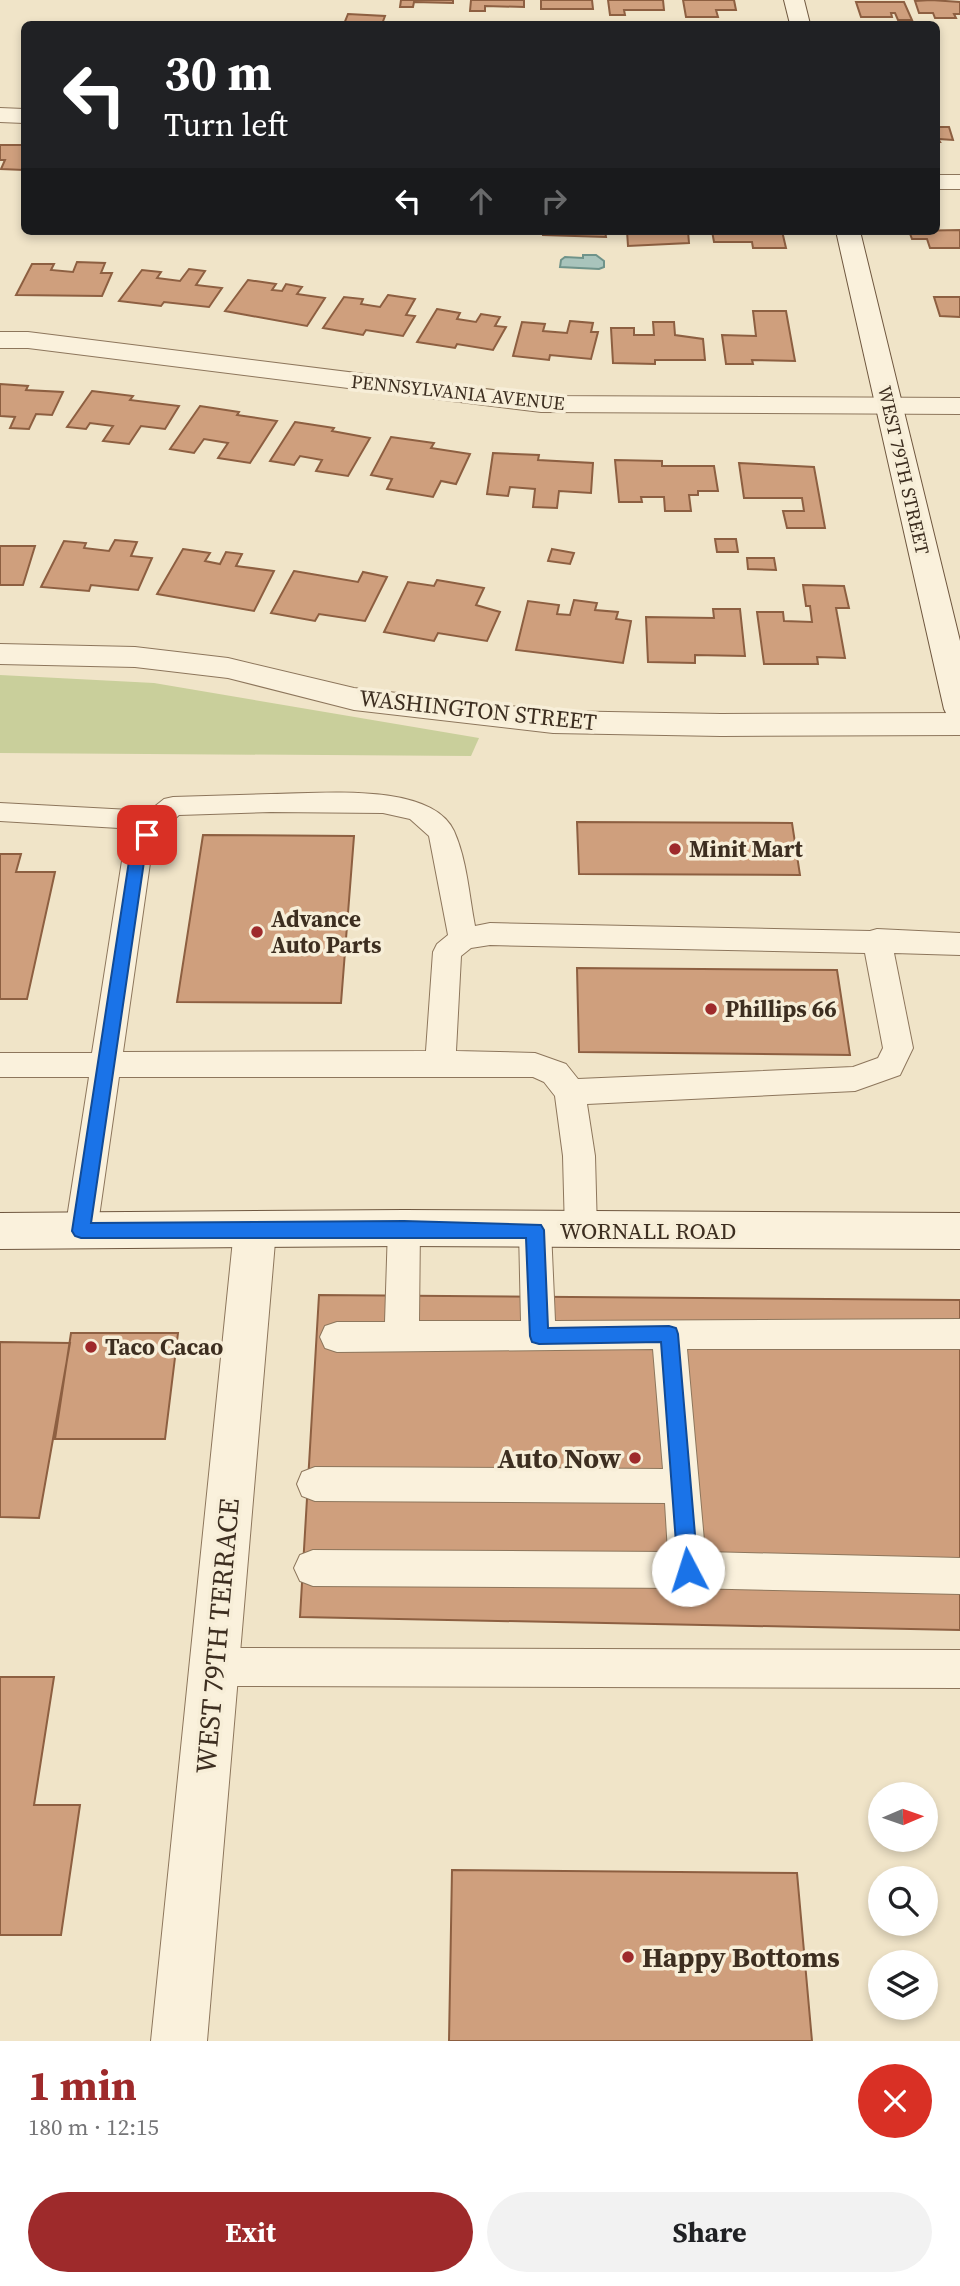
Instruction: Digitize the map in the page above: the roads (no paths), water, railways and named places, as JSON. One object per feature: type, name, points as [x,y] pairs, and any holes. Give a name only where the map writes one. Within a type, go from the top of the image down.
[{"type":"street","points":[[794,0],[799,21]]},
{"type":"street","points":[[0,115],[21,116]]},
{"type":"street","points":[[940,182],[960,182]]},
{"type":"street","name":"WEST 79TH STREET","points":[[849,235],[960,709]]},
{"type":"street","name":"PENNSYLVANIA AVENUE","points":[[0,340],[42,342],[541,404],[960,406]]},
{"type":"street","name":"WASHINGTON STREET","points":[[0,654],[135,657],[228,668],[354,699],[553,722],[720,725],[960,724]]},
{"type":"street","name":"WORNALL ROAD","points":[[0,1231],[404,1228],[960,1231]]},
{"type":"street","name":"WEST 79TH TERRACE","points":[[179,2041],[255,1230]]},
{"type":"lane","points":[[81,1231],[138,848],[155,821],[173,806],[383,804],[419,812],[442,832],[463,939]]},
{"type":"lane","points":[[0,812],[155,821]]},
{"type":"lane","points":[[440,1063],[447,952],[463,939],[490,934],[877,940],[960,944]]},
{"type":"lane","points":[[570,1092],[855,1079],[889,1066],[898,1048],[877,940]]},
{"type":"lane","points":[[0,1065],[535,1065],[555,1073],[570,1092],[579,1156],[581,1231]]},
{"type":"lane","points":[[402,1337],[404,1228]]},
{"type":"lane","points":[[535,1230],[539,1336]]},
{"type":"lane","points":[[669,1334],[688,1570]]},
{"type":"lane","points":[[337,1337],[960,1334]]},
{"type":"lane","points":[[315,1483],[682,1486]]},
{"type":"lane","points":[[313,1568],[688,1570],[960,1576]]},
{"type":"lane","points":[[214,1667],[960,1669]]},
{"type":"water","points":[[583,255],[596,255],[604,261],[604,267],[560,267],[561,260],[565,257],[583,258]]},
{"type":"place","name":"Minit Mart","points":[[675,849]]},
{"type":"place","name":"Advance Auto Parts","points":[[257,932]]},
{"type":"place","name":"Phillips 66","points":[[711,1009]]},
{"type":"place","name":"Taco Cacao","points":[[91,1347]]},
{"type":"place","name":"Auto Now","points":[[635,1458]]},
{"type":"place","name":"Happy Bottoms","points":[[628,1957]]}]
